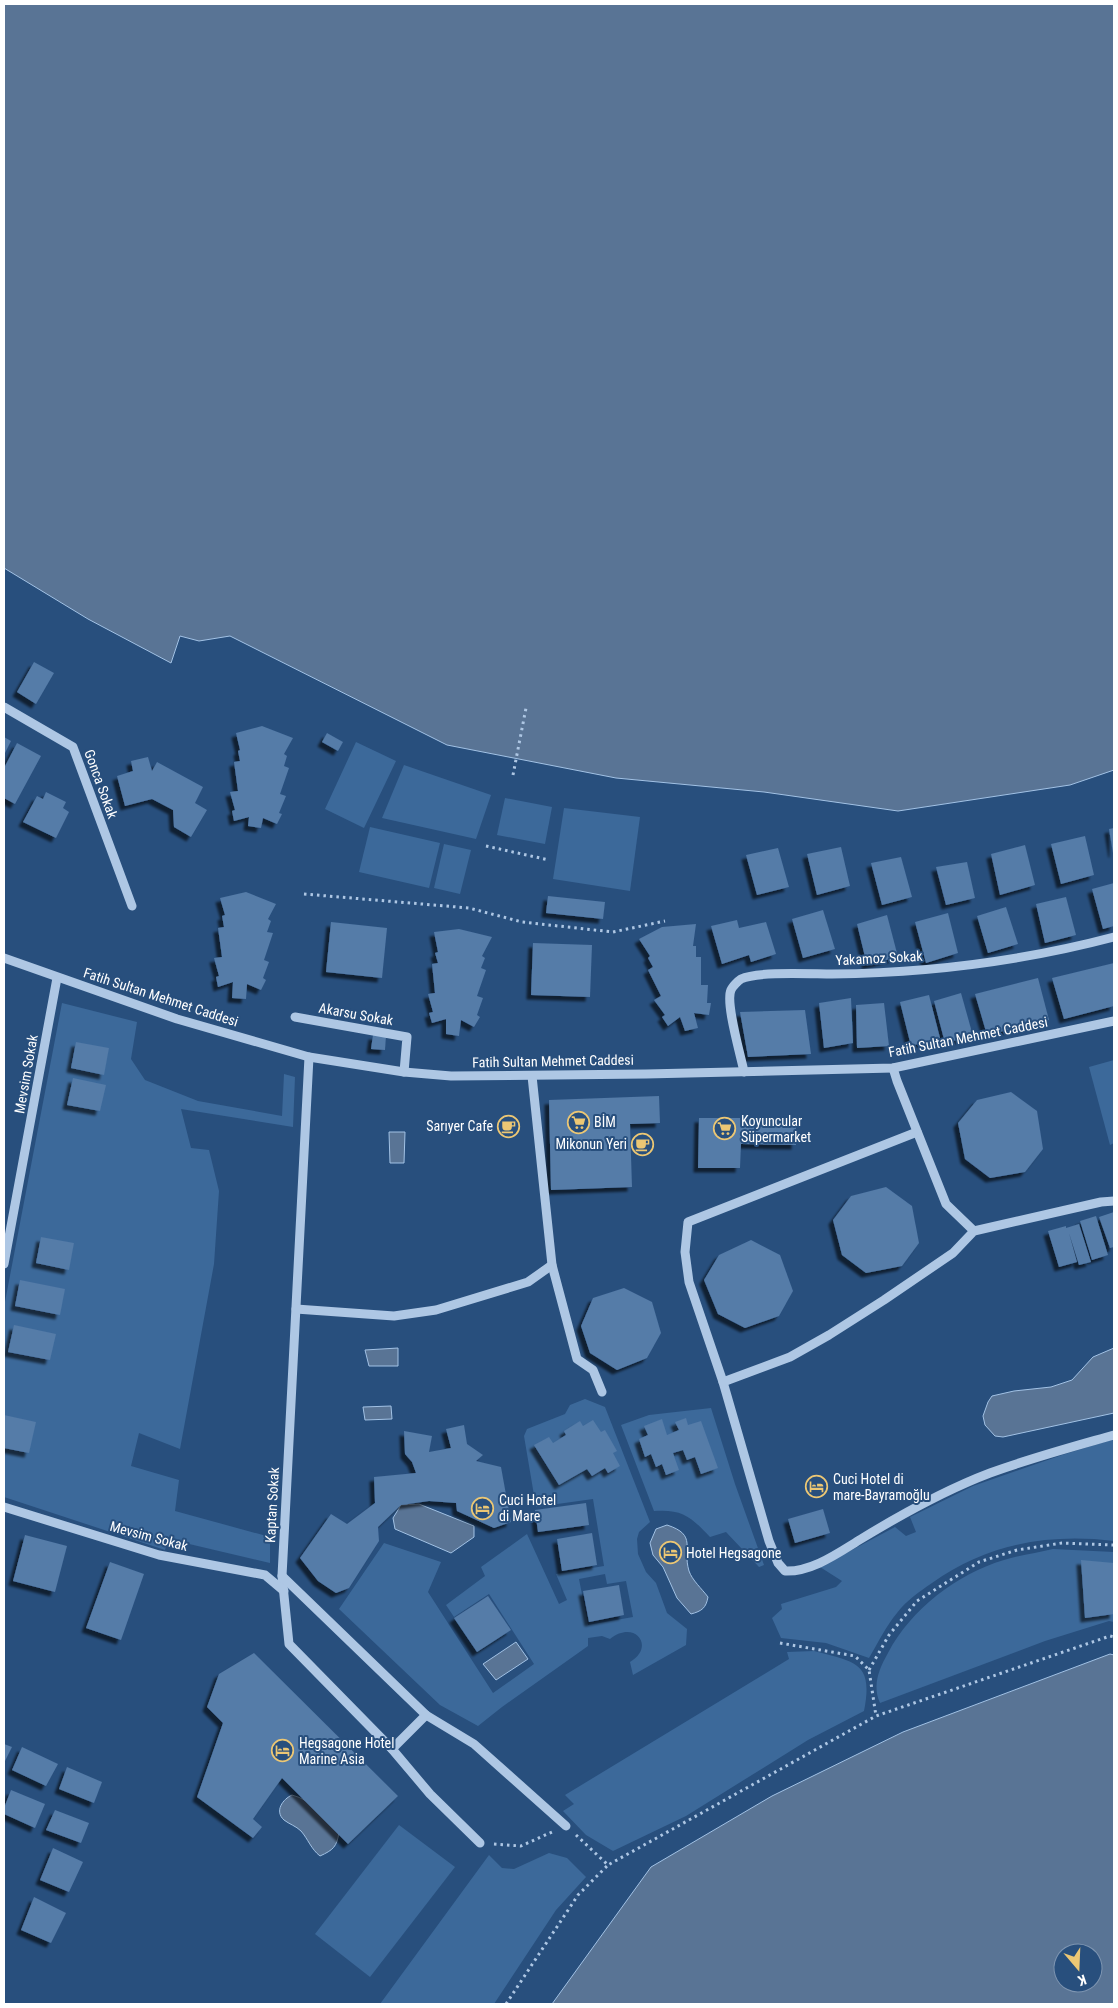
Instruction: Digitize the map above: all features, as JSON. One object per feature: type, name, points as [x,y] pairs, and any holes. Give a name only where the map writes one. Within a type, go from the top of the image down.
[{"type":"street","name":"Gonca Sokak","points":[[4,707],[73,747],[132,906]]},
{"type":"street","name":"Yakamoz Sokak","points":[[744,1072],[728,1002],[731,990],[740,979],[766,974],[862,974],[948,968],[1077,947],[1114,937]]},
{"type":"street","name":"Fatih Sultan Mehmet Caddesi","points":[[4,958],[177,1019],[309,1057],[404,1072],[451,1076],[893,1068],[1114,1021]]},
{"type":"street","name":"Mevsim Sokak","points":[[4,1264],[57,978]]},
{"type":"street","name":"Akarsu Sokak","points":[[295,1017],[407,1037],[404,1072]]},
{"type":"street","name":"Kaptan Sokak","points":[[309,1057],[282,1576],[289,1644],[392,1749],[430,1794],[480,1843]]},
{"type":"street","points":[[893,1068],[946,1204],[974,1231]]},
{"type":"street","points":[[532,1076],[552,1265],[577,1359],[593,1370],[602,1392]]},
{"type":"street","points":[[917,1132],[688,1222],[685,1252],[688,1282],[723,1382],[769,1540],[778,1563],[784,1571],[797,1572],[809,1568],[904,1513],[988,1474],[1053,1452],[1114,1435]]},
{"type":"street","points":[[723,1382],[790,1357],[829,1335],[953,1253],[974,1231],[1101,1202],[1114,1201]]},
{"type":"street","points":[[296,1309],[394,1316],[436,1310],[528,1282],[552,1265]]},
{"type":"street","name":"Mevsim Sokak","points":[[4,1507],[159,1555],[265,1575],[284,1591]]},
{"type":"street","points":[[282,1576],[426,1715],[474,1744],[566,1826]]},
{"type":"street","points":[[392,1749],[426,1715]]},
{"type":"path","points":[[513,775],[526,708]]},
{"type":"path","points":[[486,846],[549,860]]},
{"type":"path","points":[[304,894],[469,908],[522,922],[613,932],[665,921]]},
{"type":"path","points":[[869,1670],[889,1635],[917,1601],[979,1562],[1017,1550],[1062,1543],[1114,1545]]},
{"type":"path","points":[[506,2004],[578,1895],[608,1865],[786,1764],[876,1716],[1110,1636],[1114,1637]]},
{"type":"path","points":[[780,1643],[855,1656],[869,1670],[876,1716]]},
{"type":"path","points":[[480,1843],[521,1846],[566,1826],[608,1865]]},
{"type":"shaded area","points":[[4,4],[1114,4],[1114,770],[1070,785],[898,811],[764,792],[616,778],[447,745],[230,636],[199,641],[180,636],[171,663],[88,619],[4,568]]},
{"type":"shaded area","points":[[356,742],[396,761],[364,828],[325,809]]},
{"type":"shaded area","points":[[404,765],[491,795],[476,839],[382,818]]},
{"type":"shaded area","points":[[505,798],[552,807],[545,844],[497,835]]},
{"type":"shaded area","points":[[564,808],[640,817],[630,891],[553,879]]},
{"type":"shaded area","points":[[370,827],[440,843],[429,888],[359,872]]},
{"type":"shaded area","points":[[444,844],[471,850],[460,894],[434,888]]},
{"type":"shaded area","points":[[62,1003],[137,1022],[131,1059],[145,1080],[198,1101],[282,1116],[284,1074],[295,1077],[293,1127],[181,1109],[191,1148],[209,1150],[219,1191],[214,1264],[180,1449],[139,1433],[131,1466],[179,1480],[175,1511],[270,1537],[270,1563],[168,1539],[165,1550],[4,1497],[4,1307]]},
{"type":"shaded area","points":[[1114,1060],[1114,1143],[1110,1145],[1089,1067]]},
{"type":"shaded area","points":[[389,1132],[405,1132],[404,1163],[390,1163]]},
{"type":"shaded area","points":[[398,1348],[398,1366],[369,1366],[365,1350]]},
{"type":"shaded area","points":[[1114,1348],[1114,1413],[1003,1437],[995,1436],[985,1425],[983,1416],[992,1396],[1014,1391],[1051,1387],[1072,1380],[1093,1357]]},
{"type":"shaded area","points":[[585,1399],[605,1407],[650,1522],[639,1532],[637,1539],[638,1554],[646,1572],[656,1583],[667,1613],[687,1629],[686,1645],[633,1675],[630,1662],[638,1656],[641,1649],[642,1643],[639,1637],[627,1632],[610,1639],[602,1636],[588,1638],[588,1646],[478,1726],[440,1705],[339,1609],[384,1543],[441,1562],[428,1592],[493,1693],[534,1664],[489,1594],[454,1617],[446,1605],[485,1576],[481,1567],[527,1534],[559,1604],[567,1600],[556,1574],[604,1566],[593,1499],[536,1507],[524,1436],[527,1429],[565,1414],[570,1405]],"holes":[[[605,1574],[607,1584],[626,1581],[633,1617],[588,1625],[579,1579]]]},
{"type":"shaded area","points":[[391,1406],[392,1419],[365,1420],[363,1407]]},
{"type":"shaded area","points":[[711,1408],[735,1484],[764,1565],[759,1567],[726,1532],[710,1537],[692,1519],[686,1516],[672,1511],[654,1511],[621,1425],[649,1415]]},
{"type":"shaded area","points":[[1114,1439],[1114,1541],[1089,1539],[1042,1540],[996,1550],[974,1559],[932,1583],[905,1604],[889,1623],[869,1658],[826,1643],[781,1638],[772,1618],[782,1609],[781,1604],[836,1587],[842,1581],[820,1567],[895,1527],[906,1536],[916,1532],[910,1517],[973,1486]]},
{"type":"shaded area","points":[[419,1504],[474,1526],[474,1537],[451,1553],[395,1529],[393,1518],[401,1505]]},
{"type":"shaded area","points":[[667,1525],[683,1533],[686,1538],[687,1563],[690,1574],[708,1597],[703,1609],[698,1612],[691,1614],[677,1598],[663,1567],[653,1555],[650,1543],[656,1529]]},
{"type":"shaded area","points":[[1053,1549],[1114,1552],[1114,1622],[1109,1621],[1045,1641],[880,1703],[877,1683],[882,1665],[898,1637],[922,1608],[953,1584],[986,1566],[1010,1558]]},
{"type":"shaded area","points":[[516,1642],[528,1659],[496,1680],[483,1664]]},
{"type":"shaded area","points":[[814,1651],[840,1658],[858,1666],[866,1682],[864,1711],[808,1740],[686,1816],[613,1851],[586,1835],[563,1811],[574,1804],[565,1795],[789,1659],[787,1652]]},
{"type":"shaded area","points":[[1110,1654],[1114,1655],[1114,2004],[552,2004],[651,1867],[772,1796],[903,1732]]},
{"type":"shaded area","points":[[292,1795],[312,1805],[339,1832],[336,1845],[328,1852],[320,1856],[301,1831],[281,1817],[280,1809],[283,1802]]},
{"type":"shaded area","points":[[399,1825],[455,1867],[370,1977],[315,1934]]},
{"type":"shaded area","points":[[549,1853],[567,1858],[586,1877],[556,1910],[494,2004],[380,2004],[489,1855],[502,1868],[514,1869]]},
{"type":"building","points":[[34,662],[54,673],[36,704],[17,692]]},
{"type":"building","points":[[262,726],[293,738],[284,754],[287,756],[284,766],[289,768],[280,794],[286,796],[279,813],[282,814],[277,824],[263,818],[261,828],[248,826],[249,817],[234,821],[232,811],[235,810],[230,792],[238,791],[234,762],[240,761],[238,751],[240,750],[236,733]]},
{"type":"building","points":[[327,733],[343,742],[338,751],[322,742]]},
{"type":"building","points":[[4,737],[11,741],[4,755]]},
{"type":"building","points":[[17,743],[41,756],[15,804],[4,798],[4,768]]},
{"type":"building","points":[[148,757],[152,771],[157,762],[203,787],[195,803],[207,810],[191,837],[174,827],[173,810],[152,799],[125,806],[117,776],[133,771],[131,761]]},
{"type":"building","points":[[46,792],[66,802],[63,808],[69,812],[56,838],[23,822],[37,796],[43,799]]},
{"type":"building","points":[[1114,828],[1114,853],[1113,853],[1109,829]]},
{"type":"building","points":[[1085,836],[1094,875],[1061,884],[1051,844]]},
{"type":"building","points":[[1025,845],[1035,885],[1000,895],[991,854]]},
{"type":"building","points":[[841,847],[850,886],[817,895],[807,854]]},
{"type":"building","points":[[778,848],[789,887],[757,895],[746,855]]},
{"type":"building","points":[[901,857],[912,897],[882,905],[871,863]]},
{"type":"building","points":[[967,862],[975,898],[946,905],[936,867]]},
{"type":"building","points":[[1114,883],[1114,926],[1103,929],[1092,889]]},
{"type":"building","points":[[246,892],[276,904],[268,919],[271,921],[267,932],[273,933],[264,960],[269,962],[263,978],[266,980],[261,990],[247,984],[246,999],[232,998],[233,982],[218,987],[216,977],[219,976],[214,958],[222,957],[218,928],[224,927],[222,916],[225,915],[220,898]]},
{"type":"building","points":[[548,896],[605,902],[603,919],[546,913]]},
{"type":"building","points":[[1066,897],[1076,935],[1045,943],[1036,904]]},
{"type":"building","points":[[1006,907],[1018,944],[988,953],[977,916]]},
{"type":"building","points":[[823,910],[835,949],[803,958],[792,919]]},
{"type":"building","points":[[948,913],[958,953],[926,963],[915,922]]},
{"type":"building","points":[[887,915],[898,957],[867,965],[857,924]]},
{"type":"building","points":[[737,920],[739,928],[766,922],[776,954],[751,962],[749,955],[722,964],[711,926]]},
{"type":"building","points":[[331,922],[387,928],[382,978],[326,972]]},
{"type":"building","points":[[696,924],[693,946],[696,946],[696,957],[701,957],[701,985],[708,985],[707,1003],[711,1003],[709,1015],[694,1013],[698,1028],[685,1031],[680,1017],[668,1026],[662,1017],[665,1015],[654,1000],[661,996],[648,970],[653,967],[648,958],[650,956],[639,939],[662,927]]},
{"type":"building","points":[[459,929],[492,937],[482,956],[485,958],[481,968],[486,970],[477,996],[483,998],[477,1015],[480,1017],[474,1027],[461,1020],[459,1036],[446,1034],[446,1019],[432,1023],[429,1013],[433,1012],[428,994],[435,993],[432,964],[438,963],[435,953],[438,952],[434,932]]},
{"type":"building","points":[[533,943],[592,945],[590,997],[531,995]]},
{"type":"building","points":[[1114,963],[1114,1006],[1064,1019],[1052,978]]},
{"type":"building","points":[[1038,978],[1049,1020],[987,1035],[975,994]]},
{"type":"building","points":[[961,993],[973,1036],[945,1043],[934,1001]]},
{"type":"building","points":[[929,995],[940,1038],[911,1046],[900,1002]]},
{"type":"building","points":[[851,998],[853,1043],[824,1048],[819,1003]]},
{"type":"building","points":[[884,1003],[889,1046],[857,1048],[856,1005]]},
{"type":"building","points":[[805,1010],[811,1054],[748,1057],[740,1012]]},
{"type":"building","points":[[373,1035],[386,1036],[385,1050],[371,1049]]},
{"type":"building","points":[[76,1042],[109,1048],[104,1075],[71,1068]]},
{"type":"building","points":[[73,1078],[106,1085],[100,1111],[67,1105]]},
{"type":"building","points":[[1011,1092],[1037,1111],[1043,1149],[1025,1172],[990,1178],[965,1159],[958,1123],[977,1100]]},
{"type":"building","points":[[659,1096],[660,1123],[630,1124],[632,1187],[551,1190],[549,1100]]},
{"type":"building","points":[[699,1118],[796,1118],[796,1145],[741,1144],[740,1168],[698,1168]]},
{"type":"building","points":[[886,1187],[912,1206],[919,1243],[902,1266],[866,1273],[842,1255],[833,1220],[851,1196]]},
{"type":"building","points":[[1114,1212],[1114,1247],[1110,1248],[1099,1217]]},
{"type":"building","points":[[1096,1216],[1108,1255],[1092,1260],[1080,1221]]},
{"type":"building","points":[[1079,1224],[1091,1262],[1079,1265],[1069,1233],[1077,1262],[1059,1267],[1048,1231]]},
{"type":"building","points":[[41,1237],[74,1243],[69,1270],[36,1263]]},
{"type":"building","points":[[751,1240],[780,1255],[793,1291],[779,1316],[745,1328],[718,1314],[704,1280],[719,1255]]},
{"type":"building","points":[[20,1280],[65,1289],[60,1315],[15,1306]]},
{"type":"building","points":[[624,1288],[652,1302],[661,1333],[647,1358],[617,1370],[590,1353],[581,1326],[593,1298]]},
{"type":"building","points":[[14,1325],[56,1334],[50,1360],[8,1352]]},
{"type":"building","points":[[4,1415],[36,1422],[29,1453],[4,1448]]},
{"type":"building","points":[[686,1418],[688,1425],[701,1421],[718,1468],[701,1474],[695,1457],[687,1460],[683,1450],[673,1453],[679,1470],[666,1475],[662,1464],[656,1467],[651,1454],[645,1457],[639,1439],[648,1435],[644,1426],[662,1419],[667,1435],[679,1430],[675,1422]]},
{"type":"building","points":[[593,1420],[601,1432],[605,1430],[617,1451],[613,1453],[620,1466],[608,1473],[605,1468],[592,1476],[587,1469],[559,1485],[534,1445],[549,1437],[553,1443],[566,1435],[564,1431],[580,1421],[583,1426]]},
{"type":"building","name":"Cuci Hotel di Mare","points":[[464,1425],[467,1444],[483,1455],[476,1461],[501,1467],[511,1522],[494,1528],[457,1511],[456,1503],[429,1501],[401,1505],[378,1527],[379,1541],[349,1588],[336,1593],[318,1581],[300,1558],[331,1514],[347,1524],[375,1503],[374,1477],[416,1473],[412,1462],[405,1454],[404,1431],[432,1436],[429,1452],[451,1448],[446,1429]]},
{"type":"building","points":[[586,1503],[589,1525],[538,1532],[535,1510]]},
{"type":"building","points":[[823,1509],[830,1533],[795,1543],[788,1519]]},
{"type":"building","points":[[592,1533],[597,1565],[562,1571],[557,1539]]},
{"type":"building","points":[[25,1535],[67,1546],[55,1592],[13,1581]]},
{"type":"building","points":[[1081,1560],[1114,1563],[1114,1614],[1085,1618]]},
{"type":"building","points":[[110,1562],[144,1574],[121,1640],[86,1628]]},
{"type":"building","points":[[619,1585],[624,1615],[589,1622],[583,1591]]},
{"type":"building","points":[[488,1596],[511,1630],[477,1652],[454,1618]]},
{"type":"building","name":"Hegsagone Hotel Marine Asia","points":[[254,1653],[398,1796],[348,1844],[282,1778],[253,1819],[262,1827],[253,1838],[197,1797],[223,1723],[207,1707],[219,1674]]},
{"type":"building","points":[[4,1744],[12,1747],[4,1763]]},
{"type":"building","points":[[22,1747],[58,1764],[46,1786],[12,1770]]},
{"type":"building","points":[[67,1767],[102,1782],[94,1803],[59,1789]]},
{"type":"building","points":[[11,1790],[45,1804],[35,1828],[4,1814],[4,1808]]},
{"type":"building","points":[[55,1810],[89,1823],[81,1843],[46,1830]]},
{"type":"building","points":[[53,1848],[83,1862],[69,1892],[40,1880]]},
{"type":"building","points":[[34,1897],[66,1913],[51,1943],[21,1930]]},
{"type":"place","name":"BİM","points":[[578,1122]]},
{"type":"place","name":"Sarıyer Cafe","points":[[509,1126]]},
{"type":"place","name":"Koyuncular Süpermarket","points":[[725,1129]]},
{"type":"place","name":"Mikonun Yeri","points":[[643,1144]]},
{"type":"place","name":"Cuci Hotel di mare-Bayramoğlu","points":[[817,1487]]},
{"type":"place","name":"Cuci Hotel di Mare","points":[[483,1508]]},
{"type":"place","name":"Hotel Hegsagone","points":[[670,1553]]},
{"type":"place","name":"Hegsagone Hotel Marine Asia","points":[[283,1751]]}]
